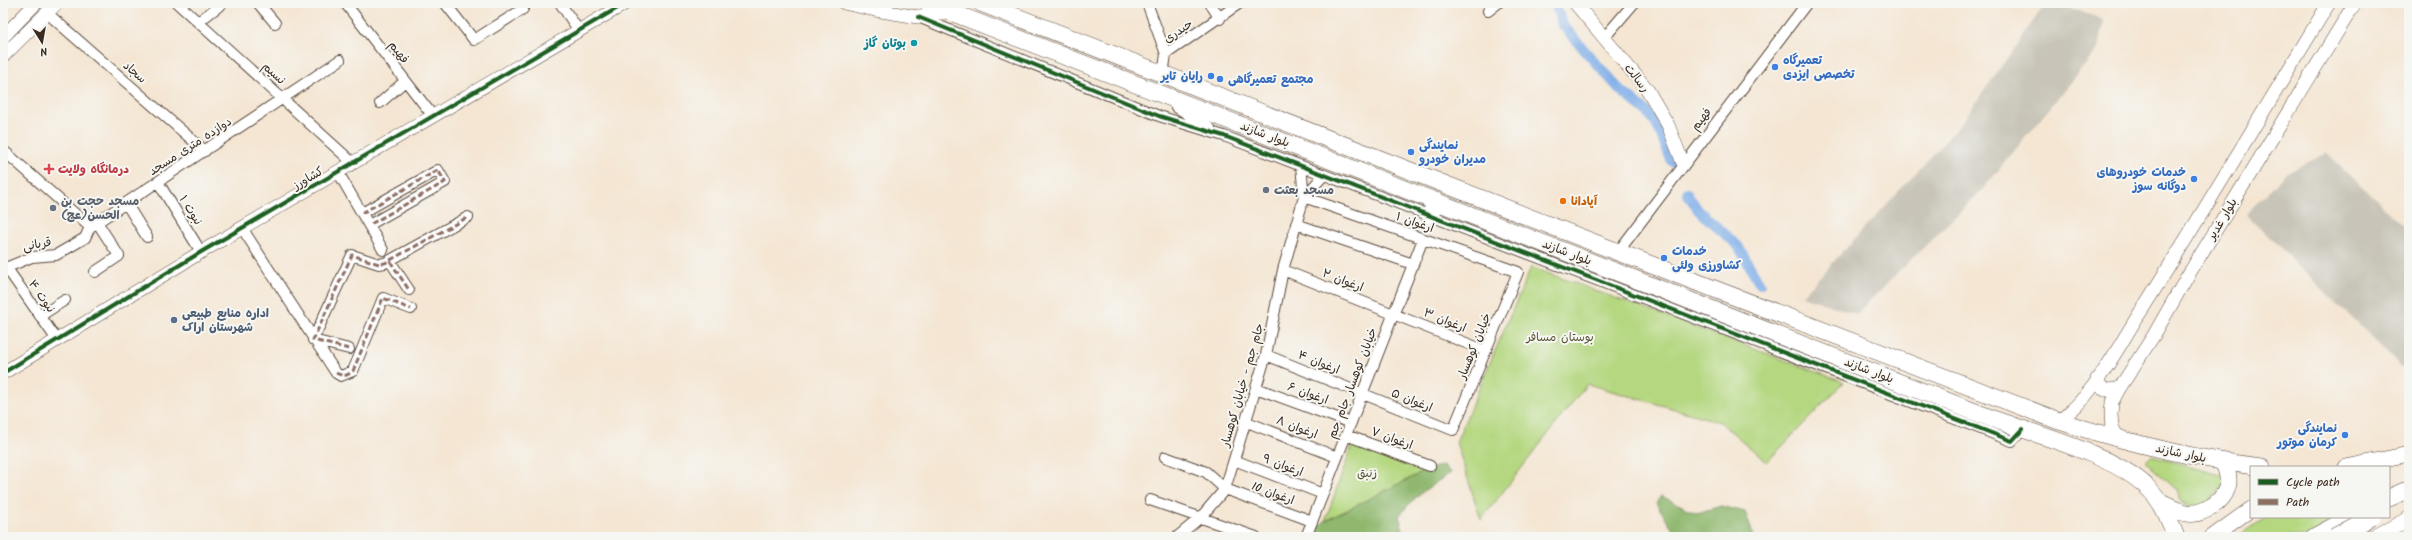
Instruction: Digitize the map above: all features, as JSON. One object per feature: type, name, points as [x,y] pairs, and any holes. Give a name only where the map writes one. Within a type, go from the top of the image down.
[{"type":"highway","name":"بلوار شازند","points":[[928,3],[1141,85],[1433,208],[1890,386],[2024,430],[2116,465],[2133,475],[2148,487],[2161,503],[2176,537]]},
{"type":"highway","name":"بلوار شازند","points":[[981,3],[1618,252],[2059,421],[2120,439],[2223,462],[2254,466]]},
{"type":"highway","points":[[2161,503],[2188,514],[2196,513],[2209,508],[2224,497],[2228,490],[2228,472],[2223,462]]},
{"type":"highway","points":[[2390,498],[2409,489]]},
{"type":"highway","points":[[2390,509],[2409,500]]},
{"type":"highway","points":[[2314,537],[2349,518]]},
{"type":"highway","points":[[2334,537],[2370,518]]},
{"type":"main road","points":[[3,37],[36,3]]},
{"type":"main road","points":[[3,56],[57,3]]},
{"type":"main road","points":[[844,3],[918,17],[949,11]]},
{"type":"main road","name":"رسالت","points":[[1575,3],[1647,89],[1668,125],[1683,163]]},
{"type":"main road","name":"بلوار غدیر","points":[[2059,421],[2077,407],[2097,379],[2203,213],[2329,3]]},
{"type":"main road","name":"بلوار غدیر","points":[[2120,439],[2112,428],[2111,414],[2112,402],[2119,389],[2154,335],[2187,277],[2355,3]]},
{"type":"main road","name":"کشاورز","points":[[4,371],[201,252],[621,6]]},
{"type":"main road","points":[[2097,379],[2101,387],[2107,390],[2119,389]]},
{"type":"main road","points":[[2351,466],[2409,454]]},
{"type":"main road","points":[[2212,537],[2250,511]]},
{"type":"main road","points":[[2358,537],[2364,518]]},
{"type":"main road","points":[[2385,535],[2409,520]]},
{"type":"street","name":"نسیم","points":[[177,3],[353,163]]},
{"type":"street","points":[[198,22],[223,3]]},
{"type":"street","points":[[258,3],[275,23]]},
{"type":"street","name":"فهیم","points":[[345,3],[432,116]]},
{"type":"street","points":[[446,3],[474,40],[522,9]]},
{"type":"street","points":[[560,3],[579,31]]},
{"type":"street","points":[[1147,3],[1166,54]]},
{"type":"street","points":[[1210,3],[1220,18]]},
{"type":"street","name":"حیدری","points":[[1163,75],[1166,54],[1240,3]]},
{"type":"street","points":[[1488,12],[1498,3]]},
{"type":"street","points":[[1604,38],[1634,3]]},
{"type":"street","name":"فهیم","points":[[1618,252],[1683,163],[1807,3]]},
{"type":"street","name":"سجاد","points":[[47,13],[205,151]]},
{"type":"street","points":[[918,17],[1159,116],[1224,136],[1324,175],[1433,208]]},
{"type":"street","points":[[283,100],[340,60]]},
{"type":"street","points":[[380,103],[405,81]]},
{"type":"street","points":[[1141,85],[1224,136]]},
{"type":"street","name":"دوازده متری مسجد","points":[[94,224],[283,100]]},
{"type":"street","points":[[3,150],[94,224],[119,256],[95,272]]},
{"type":"street","points":[[1301,166],[1304,198]]},
{"type":"street","points":[[362,213],[438,170],[445,182],[369,225]]},
{"type":"street","points":[[338,172],[384,250]]},
{"type":"street","points":[[1304,198],[1324,175]]},
{"type":"street","name":"نبوت ۱","points":[[158,182],[201,252]]},
{"type":"street","name":"جام جم - خیابان کوهسار","points":[[1177,537],[1201,517],[1225,489],[1247,422],[1266,355],[1284,270],[1304,198]]},
{"type":"street","name":"ارغوان ۱","points":[[1304,198],[1518,272]]},
{"type":"street","points":[[126,203],[147,237]]},
{"type":"street","points":[[313,340],[352,255],[379,264],[390,261],[468,217]]},
{"type":"street","name":"قربانی","points":[[4,268],[32,256],[56,255],[85,238],[94,224]]},
{"type":"street","points":[[1296,224],[1413,264]]},
{"type":"street","points":[[242,228],[313,340],[336,373],[341,376],[348,375],[353,372],[382,298],[411,309]]},
{"type":"street","name":"خیابان کوهسار جام جم","points":[[1306,537],[1423,239]]},
{"type":"street","points":[[390,261],[409,290]]},
{"type":"street","name":"نبوت ۴","points":[[4,268],[57,340]]},
{"type":"street","name":"ارغوان ۲","points":[[1284,270],[1394,313]]},
{"type":"street","name":"خیابان کوهسار","points":[[1453,430],[1518,272]]},
{"type":"street","points":[[40,316],[65,300]]},
{"type":"street","name":"ارغوان ۳","points":[[1394,313],[1486,351]]},
{"type":"street","points":[[313,340],[349,349]]},
{"type":"street","name":"ارغوان ۴","points":[[1266,355],[1362,394]]},
{"type":"street","name":"ارغوان ۶","points":[[1256,388],[1350,423]]},
{"type":"street","name":"ارغوان ۵","points":[[1362,394],[1453,430]]},
{"type":"street","name":"ارغوان ۸","points":[[1247,422],[1337,457]]},
{"type":"street","name":"ارغوان ۷","points":[[1346,435],[1430,466]]},
{"type":"street","points":[[1165,457],[1206,472],[1225,489]]},
{"type":"street","name":"ارغوان ۹","points":[[1234,460],[1323,494]]},
{"type":"street","name":"ارغوان 10","points":[[1225,489],[1312,521]]},
{"type":"street","points":[[1150,500],[1256,537]]},
{"type":"shaded area","points":[[2046,3],[2057,3],[2104,20],[2099,48],[1982,190],[1856,314],[1802,296],[1960,125]]},
{"type":"shaded area","points":[[2326,153],[2409,232],[2409,374],[2246,214],[2287,172]]},
{"type":"green space","name":"بوستان مسافر","points":[[1531,267],[1844,382],[1767,462],[1720,422],[1587,384],[1481,520],[1456,442]]},
{"type":"green space","name":"زنبق","points":[[1353,443],[1427,470],[1325,521]]},
{"type":"green space","points":[[2151,456],[2224,475],[2225,484],[2210,501],[2190,506],[2179,501],[2176,490],[2145,462]]},
{"type":"green space","points":[[1443,465],[1451,473],[1423,492],[1404,509],[1399,516],[1405,537],[1314,537],[1314,531],[1325,521],[1427,470]]},
{"type":"green space","points":[[1661,496],[1697,513],[1721,506],[1745,512],[1754,537],[1678,537],[1656,503]]},
{"type":"green space","points":[[2264,518],[2358,518],[2349,537],[2236,537]]},
{"type":"waterway","points":[[1555,3],[1562,24],[1620,90],[1647,112],[1656,123],[1672,162]]},
{"type":"waterway","points":[[1687,193],[1698,210],[1738,246],[1760,284]]},
{"type":"marked path","points":[[362,213],[438,170],[445,182],[369,225]]},
{"type":"marked path","points":[[349,349],[313,340],[352,255],[379,264],[385,263],[468,217]]},
{"type":"marked path","points":[[390,261],[409,290]]},
{"type":"marked path","points":[[336,373],[345,375],[353,371],[383,298],[411,309]]},
{"type":"cycle path","points":[[3,373],[201,252],[626,3]]},
{"type":"cycle path","points":[[918,17],[1159,116],[1224,136],[2012,441],[2023,429]]},
{"type":"place","name":"بوتان گاز","points":[[914,43]]},
{"type":"place","name":"تعمیرگاه تخصصی ایزدی","points":[[1775,67]]},
{"type":"place","name":"رایان تایر","points":[[1211,76]]},
{"type":"place","name":"مجتمع تعمیرگاهی","points":[[1220,79]]},
{"type":"place","name":"نمایندگی مدیران خودرو","points":[[1411,152]]},
{"type":"place","name":"درمانگاه ولایت","points":[[49,169]]},
{"type":"place","name":"خدمات خودروهای دوگانه سوز","points":[[2194,179]]},
{"type":"place","name":"مسجد بعثت","points":[[1266,190]]},
{"type":"place","name":"آپادانا","points":[[1563,201]]},
{"type":"place","name":"مسجد حجت بن الحسن(عج)","points":[[53,208]]},
{"type":"place","name":"خدمات کشاورزی ولئی","points":[[1664,258]]},
{"type":"place","name":"اداره منابع طبیعی شهرستان اراک","points":[[174,320]]},
{"type":"place","name":"نمایندگی کرمان موتور","points":[[2345,435]]}]
